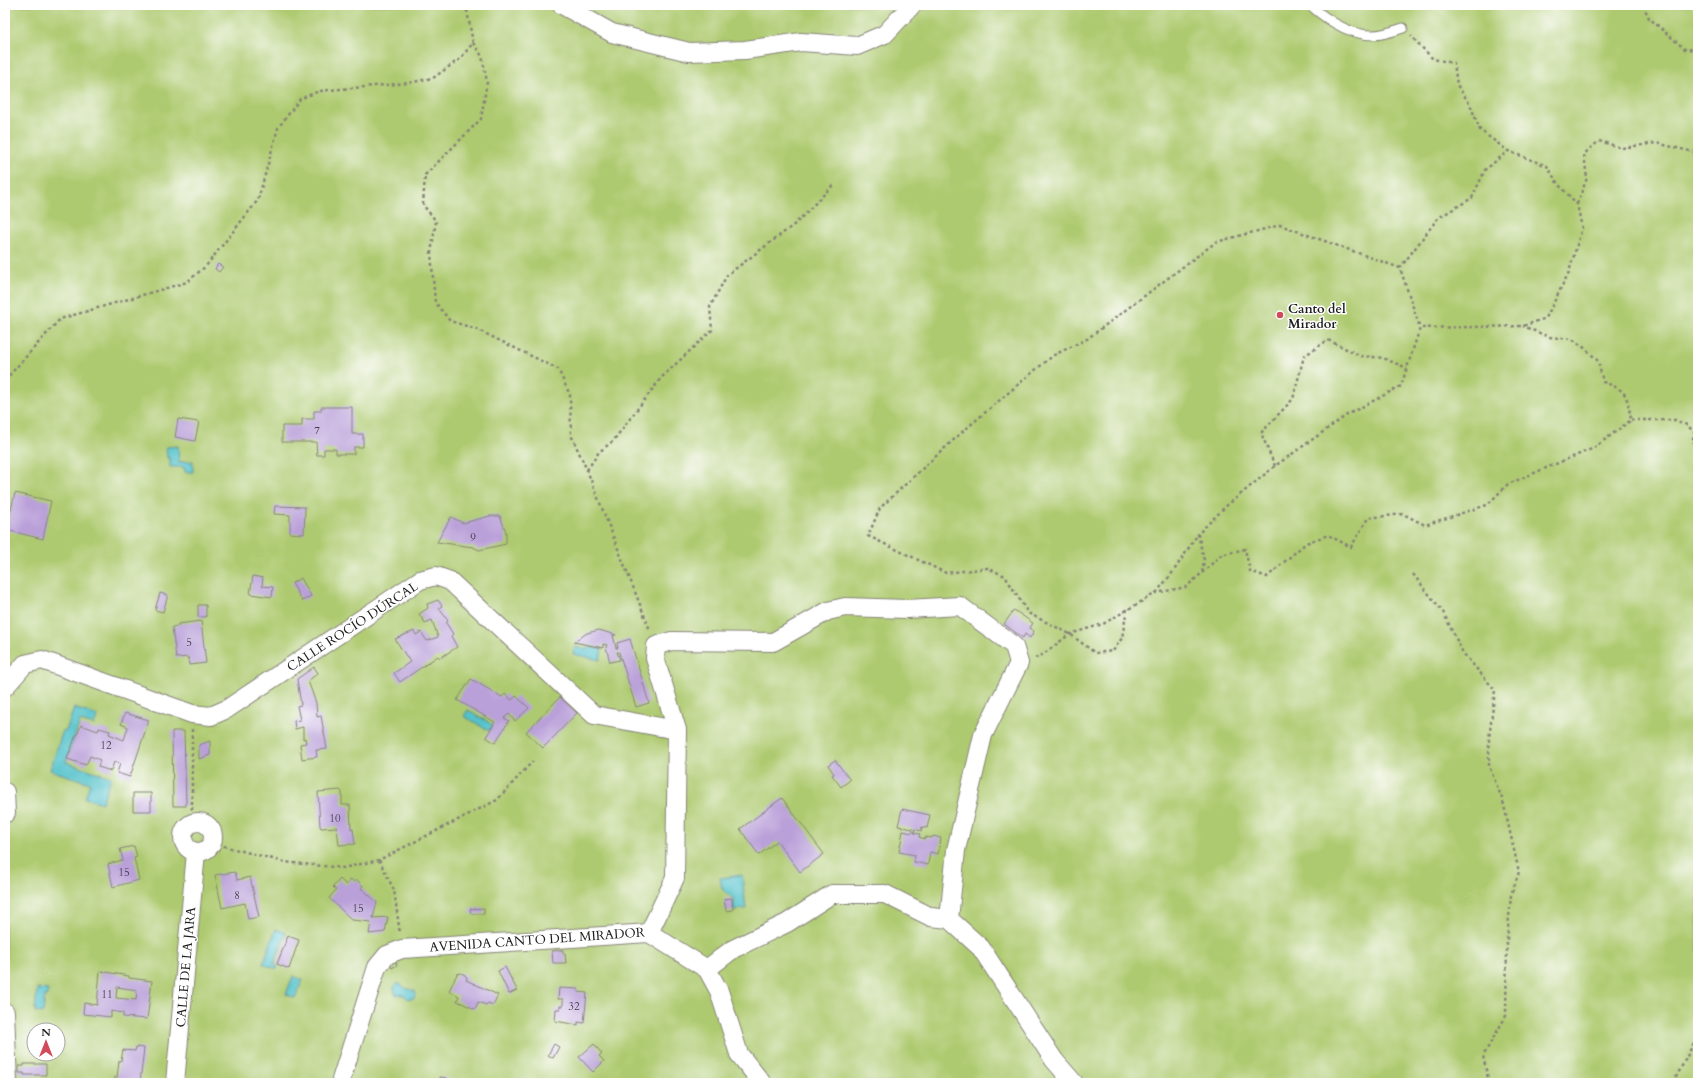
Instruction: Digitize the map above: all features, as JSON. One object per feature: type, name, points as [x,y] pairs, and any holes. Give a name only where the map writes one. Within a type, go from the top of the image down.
[{"type":"street","points":[[562,5],[612,33],[689,52],[745,50],[801,42],[857,46],[885,34],[912,5]]},
{"type":"street","name":"CALLE ROCÍO DÚRCAL","points":[[5,687],[25,664],[42,660],[192,714],[211,716],[227,709],[420,580],[436,576],[450,581],[594,715],[677,730]]},
{"type":"street","points":[[656,646],[671,641],[773,642],[828,611],[845,607],[907,609],[960,606],[1014,646],[1019,663],[983,735],[956,850],[948,918]]},
{"type":"street","name":"AVENIDA CANTO DEL MIRADOR","points":[[340,1083],[378,967],[387,955],[402,949],[649,933],[675,878],[677,730],[655,658],[656,646]]},
{"type":"street","points":[[5,792],[6,813]]},
{"type":"street","points":[[198,822],[209,826],[212,831],[212,843],[202,851],[196,852],[186,847],[183,842],[184,830],[192,823],[198,822]]},
{"type":"street","name":"CALLE DE LA JARA","points":[[175,1083],[196,852]]},
{"type":"street","points":[[707,969],[733,949],[787,923],[832,894],[885,894],[931,917],[948,918],[981,948],[1054,1060],[1074,1083]]},
{"type":"street","points":[[649,933],[707,969],[719,991],[739,1054],[762,1083]]},
{"type":"street","points":[[5,1012],[8,1083]]},
{"type":"lane","points":[[1310,5],[1322,16],[1354,33],[1374,35],[1403,28]]},
{"type":"path","points":[[466,5],[473,43],[482,56],[487,82],[481,119],[425,175],[423,205],[436,221],[431,253],[435,302],[450,321],[476,329],[558,369],[570,395],[571,435],[587,470],[656,646]]},
{"type":"path","points":[[1643,5],[1649,18],[1686,50],[1698,48]]},
{"type":"path","points":[[1403,28],[1433,59],[1454,63],[1457,85],[1470,104],[1480,130],[1508,150],[1547,166],[1558,184],[1577,204],[1582,228],[1569,272],[1546,318],[1523,326],[1420,328]]},
{"type":"path","points":[[5,380],[60,319],[187,282],[206,266],[258,200],[278,128],[300,99],[320,91],[408,84],[433,78],[460,59],[473,43]]},
{"type":"path","points":[[1577,204],[1587,178],[1584,154],[1599,141],[1622,148],[1656,143],[1698,153]]},
{"type":"path","points":[[1400,268],[1438,218],[1472,198],[1484,170],[1508,150]]},
{"type":"path","points":[[587,470],[599,452],[613,441],[661,378],[712,330],[710,307],[727,275],[795,224],[833,185]]},
{"type":"path","points":[[1127,609],[1122,638],[1113,651],[1095,653],[1070,634],[1028,613],[1005,576],[988,568],[946,573],[868,536],[880,508],[961,433],[1054,355],[1086,339],[1216,242],[1280,225],[1400,268]]},
{"type":"path","points":[[1156,593],[1173,572],[1198,534],[1224,507],[1275,466],[1347,415],[1401,386],[1420,328],[1400,268]]},
{"type":"path","points":[[1523,326],[1549,337],[1572,339],[1586,349],[1598,361],[1603,382],[1616,386],[1628,396],[1631,420]]},
{"type":"path","points":[[1275,466],[1261,433],[1293,399],[1304,356],[1328,340],[1361,356],[1383,358],[1407,368]]},
{"type":"path","points":[[1014,646],[1038,658],[1070,634],[1103,624],[1156,593],[1186,587],[1221,555],[1245,550],[1250,571],[1267,577],[1306,544],[1328,535],[1352,547],[1368,518],[1403,514],[1425,525],[1487,505],[1508,484],[1594,448],[1631,420],[1675,420],[1687,425],[1695,433],[1692,441],[1698,445]]},
{"type":"path","points":[[1198,534],[1204,560],[1202,573]]},
{"type":"path","points":[[1413,574],[1443,612],[1463,653],[1495,690],[1489,738],[1489,766],[1503,801],[1519,872],[1511,895],[1507,939],[1506,1016],[1483,1056],[1489,1083]]},
{"type":"path","points":[[192,714],[192,823]]},
{"type":"path","points":[[212,843],[284,862],[343,868],[379,860],[497,800],[533,761]]},
{"type":"path","points":[[379,860],[394,890],[402,949]]},
{"type":"path","points":[[1673,1083],[1698,1038]]},
{"type":"green space","points":[[5,5],[1698,5],[1698,1083],[5,1083]]},
{"type":"water","points":[[178,446],[179,462],[193,461],[193,472],[185,472],[184,467],[170,467],[170,458],[167,458],[166,447]]},
{"type":"water","points":[[575,647],[602,649],[600,660],[573,654]]},
{"type":"water","points":[[74,708],[98,716],[94,725],[80,721],[66,762],[111,777],[102,803],[85,798],[90,783],[50,770],[63,730],[66,731]]},
{"type":"water","points":[[468,710],[493,725],[489,731],[464,716]]},
{"type":"water","points":[[742,875],[746,909],[734,910],[733,898],[722,889],[720,878]]},
{"type":"water","points":[[276,929],[286,933],[274,964],[278,966],[277,969],[263,964]]},
{"type":"water","points":[[293,976],[303,980],[295,998],[286,994]]},
{"type":"water","points":[[397,984],[400,984],[405,988],[415,991],[416,994],[414,998],[409,999],[403,995],[395,994],[394,987]]},
{"type":"water","points":[[37,989],[48,990],[47,996],[45,996],[43,1013],[35,1012]]},
{"type":"building","points":[[218,264],[223,267],[219,272],[215,269]]},
{"type":"building","points":[[321,407],[352,407],[352,434],[363,434],[363,447],[354,447],[354,454],[336,454],[336,449],[324,449],[324,455],[317,455],[316,442],[282,442],[282,426],[302,426],[302,419],[314,419],[314,411],[321,411]]},
{"type":"building","points":[[178,419],[199,422],[195,441],[175,437]]},
{"type":"building","points":[[15,493],[51,501],[43,539],[6,530]]},
{"type":"building","points":[[275,506],[305,507],[304,534],[290,533],[290,515],[274,514]]},
{"type":"building","points":[[490,516],[500,516],[506,532],[506,544],[479,550],[473,547],[437,542],[451,517],[463,523]]},
{"type":"building","points":[[253,576],[263,578],[262,586],[273,587],[272,597],[250,594]]},
{"type":"building","points":[[301,578],[311,596],[302,601],[292,583]]},
{"type":"building","points":[[160,593],[168,595],[163,612],[155,610]]},
{"type":"building","points":[[438,600],[442,606],[439,608],[448,621],[446,623],[453,634],[451,636],[457,647],[440,658],[438,656],[400,682],[394,673],[410,662],[395,639],[414,631],[416,635],[421,632],[427,641],[438,637],[432,620],[425,623],[419,614],[428,608],[427,604]]},
{"type":"building","points":[[198,605],[206,605],[206,617],[198,617]]},
{"type":"building","points":[[1014,610],[1033,623],[1030,628],[1034,631],[1030,638],[1025,634],[1023,638],[1004,624]]},
{"type":"building","points":[[201,621],[206,663],[189,665],[188,657],[176,658],[172,627],[178,626],[178,624]]},
{"type":"building","points":[[599,630],[616,635],[613,635],[616,648],[618,648],[617,643],[630,639],[649,703],[636,707],[619,652],[617,652],[620,660],[610,662],[606,647],[607,645],[603,644],[603,648],[574,642],[587,633]]},
{"type":"building","points":[[314,667],[318,673],[308,681],[316,703],[317,717],[321,716],[327,749],[316,750],[317,757],[302,759],[300,744],[306,743],[305,738],[303,739],[303,727],[295,729],[294,721],[300,720],[297,706],[301,705],[297,679]]},
{"type":"building","points":[[471,679],[502,697],[505,694],[512,700],[516,696],[529,708],[515,721],[509,714],[504,718],[509,721],[495,743],[486,737],[495,722],[457,700]]},
{"type":"building","points":[[560,697],[577,713],[543,748],[526,732]]},
{"type":"building","points":[[125,713],[149,720],[130,777],[117,773],[120,764],[114,762],[111,771],[98,767],[100,760],[90,756],[86,765],[67,759],[81,725],[98,731],[99,728],[110,731],[109,734],[124,740],[128,727],[121,724]]},
{"type":"building","points":[[172,731],[184,731],[186,806],[173,806]]},
{"type":"building","points":[[210,741],[210,755],[199,759],[199,745]]},
{"type":"building","points":[[835,760],[850,780],[841,787],[832,775],[834,774],[828,765]]},
{"type":"building","points":[[340,790],[342,792],[342,805],[350,805],[351,829],[353,829],[355,844],[339,845],[337,827],[321,828],[320,826],[318,792]]},
{"type":"building","points":[[133,793],[151,793],[151,811],[133,811]]},
{"type":"building","points":[[782,798],[824,854],[800,872],[777,841],[759,855],[740,829]]},
{"type":"building","points":[[902,809],[930,815],[927,828],[922,827],[921,831],[915,829],[914,833],[920,834],[919,837],[925,839],[926,837],[932,838],[933,836],[941,838],[938,854],[930,852],[928,865],[914,862],[915,855],[899,852],[903,831],[912,833],[913,829],[898,826]]},
{"type":"building","points":[[134,846],[137,857],[134,858],[139,880],[113,887],[108,864],[123,860],[120,849]]},
{"type":"building","points":[[235,872],[237,880],[250,877],[259,917],[248,919],[245,903],[222,908],[215,875]]},
{"type":"building","points":[[340,879],[346,885],[351,879],[354,882],[357,880],[363,886],[361,888],[377,902],[373,918],[388,917],[385,932],[369,934],[371,922],[352,920],[329,898],[336,890],[333,887]]},
{"type":"building","points":[[732,898],[733,910],[726,911],[724,899]]},
{"type":"building","points":[[484,908],[484,914],[471,914],[470,909]]},
{"type":"building","points":[[288,936],[299,940],[289,969],[277,964]]},
{"type":"building","points":[[563,950],[566,963],[553,963],[552,951]]},
{"type":"building","points":[[395,960],[397,965],[392,968],[389,963]]},
{"type":"building","points":[[505,967],[517,990],[509,994],[498,971]]},
{"type":"building","points":[[100,971],[129,976],[129,978],[152,981],[147,1019],[123,1017],[123,1013],[111,1011],[111,1017],[83,1014],[84,1003],[97,1005]],"holes":[[[117,987],[137,990],[136,1000],[116,998]]]},
{"type":"building","points":[[461,973],[465,975],[467,978],[466,980],[498,995],[493,1005],[488,1003],[486,1005],[478,1002],[475,1009],[457,1001],[459,996],[449,991],[457,974]]},
{"type":"building","points":[[559,988],[578,989],[578,992],[587,993],[584,1023],[578,1022],[578,1025],[555,1021],[556,1009],[560,1009],[560,1006],[563,1006],[563,999],[558,999]]},
{"type":"building","points":[[554,1044],[559,1047],[553,1058],[548,1055]]},
{"type":"building","points":[[594,1044],[602,1054],[599,1056],[604,1061],[593,1072],[579,1057]]},
{"type":"building","points":[[136,1047],[144,1048],[140,1083],[114,1083],[115,1077],[117,1078],[119,1061],[121,1061],[123,1050],[135,1051]]},
{"type":"building","points":[[24,1064],[46,1064],[46,1075],[24,1075],[24,1073],[19,1073],[19,1066],[24,1066]]},
{"type":"building","points":[[440,1077],[447,1078],[446,1083],[439,1083]]},
{"type":"place","name":"Canto del Mirador","points":[[1280,315]]}]
